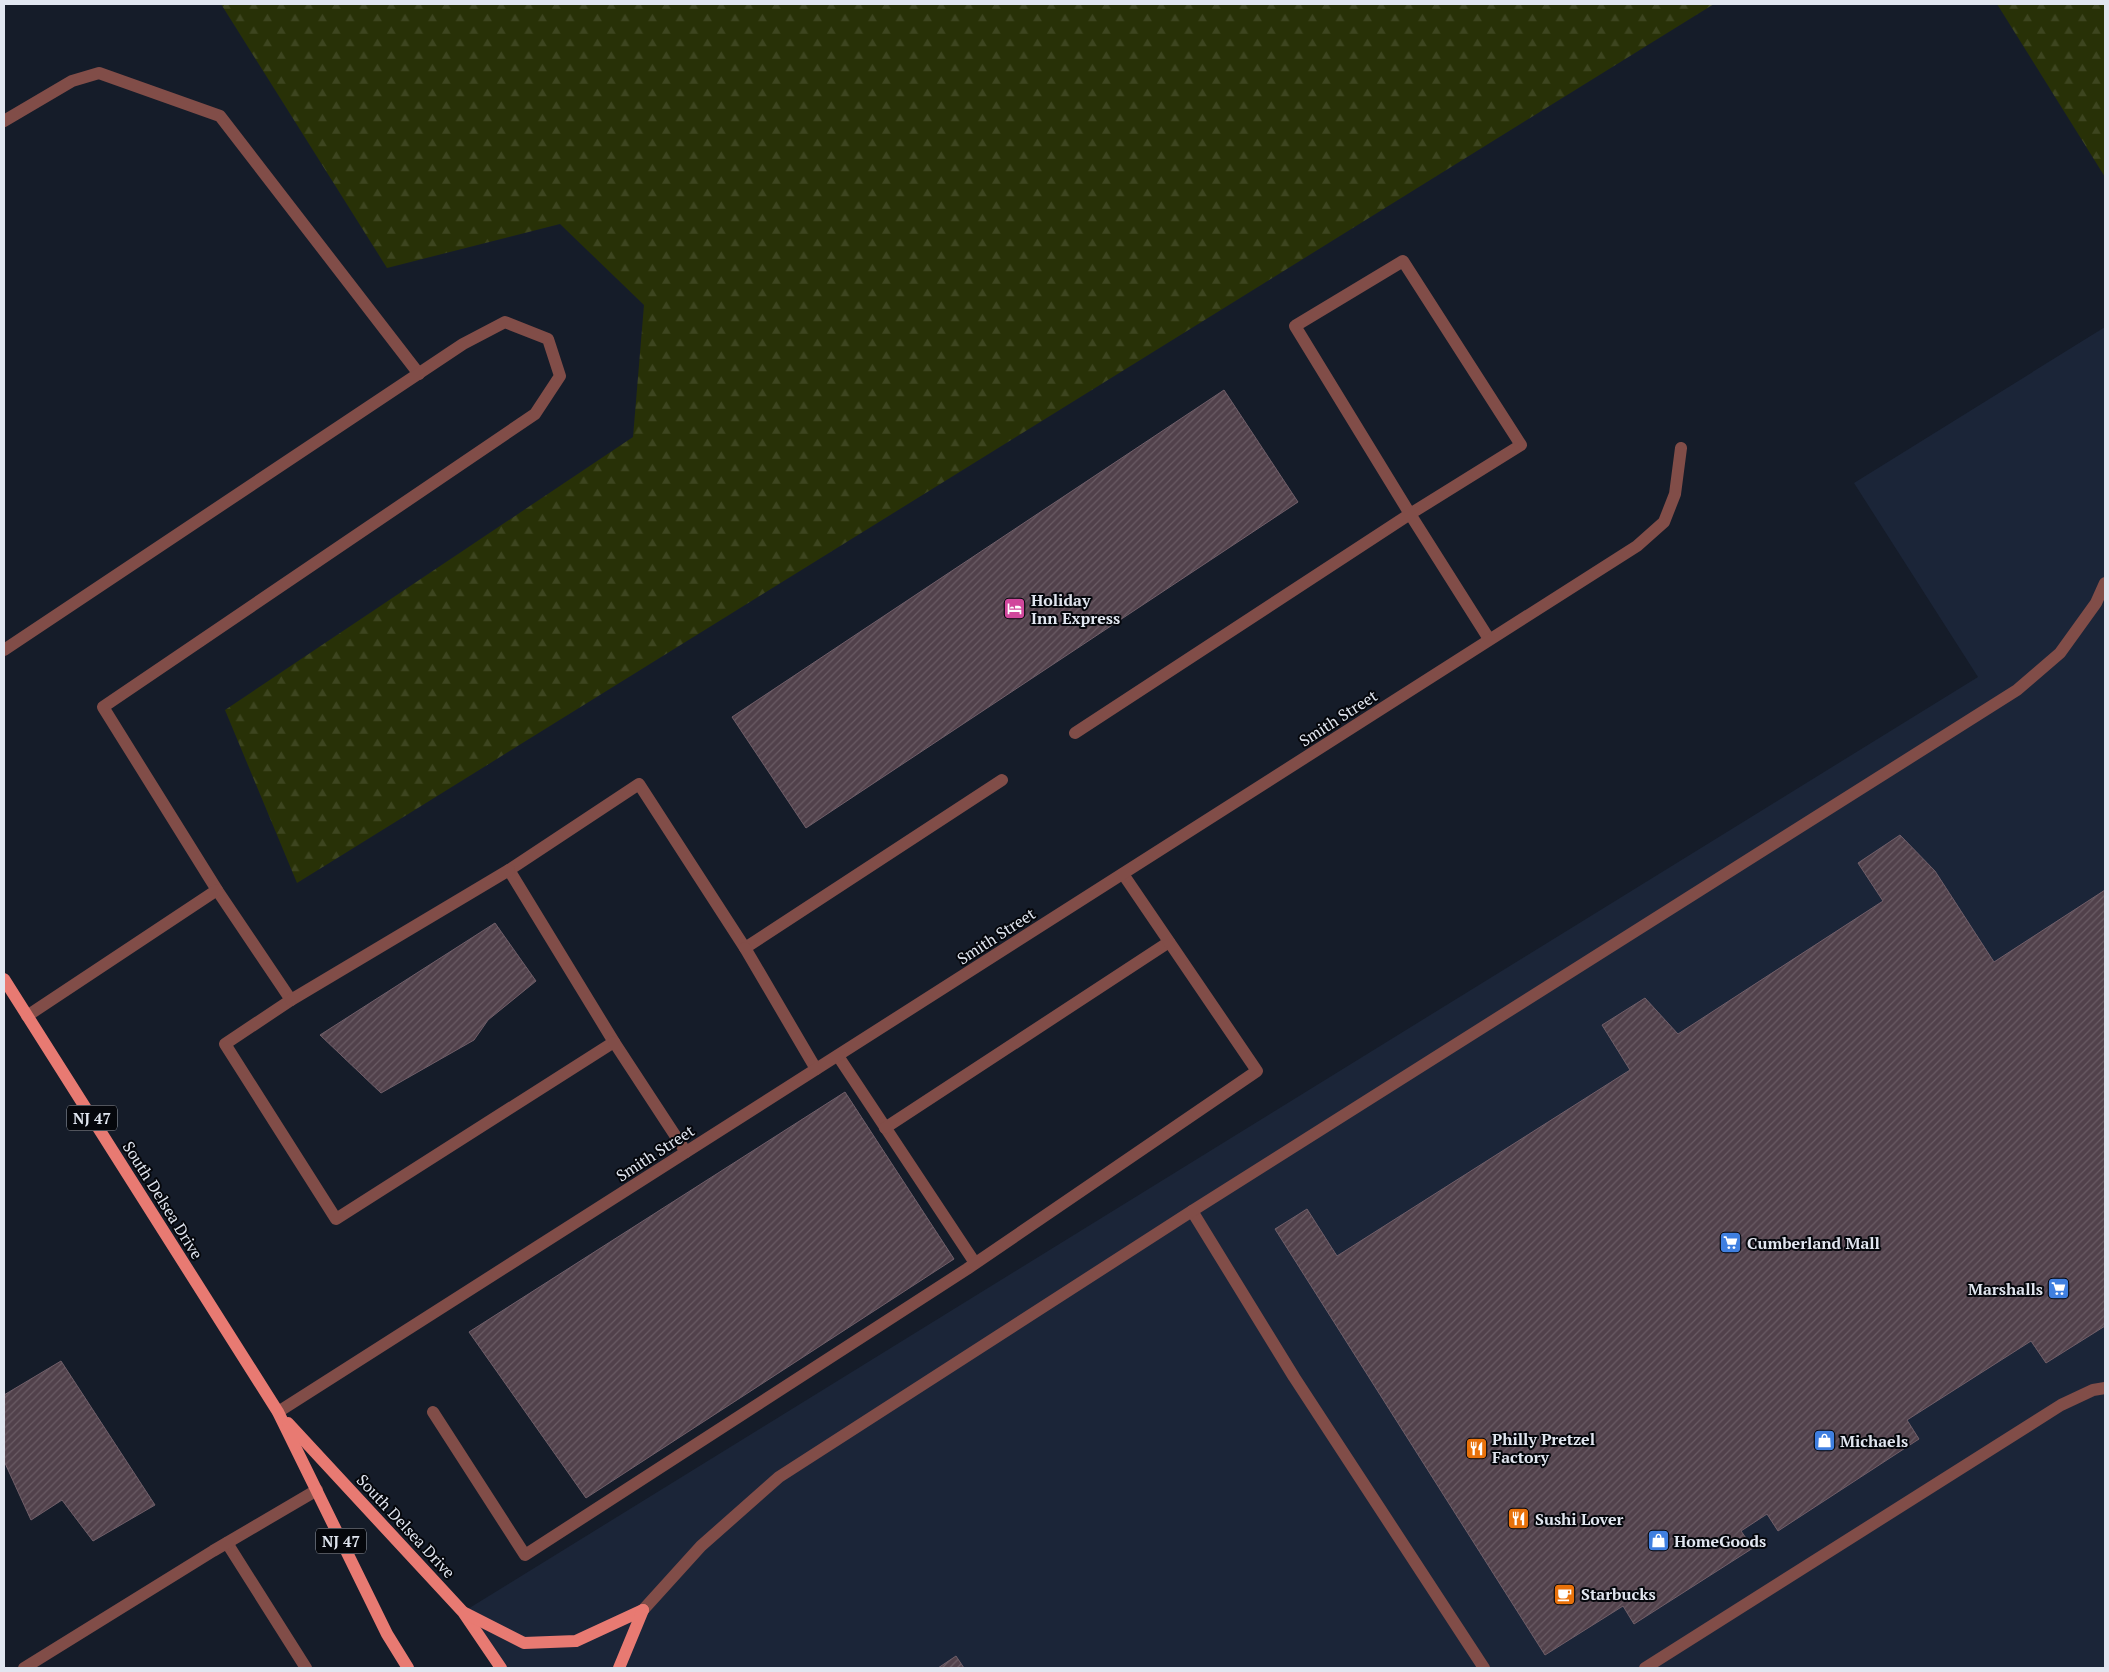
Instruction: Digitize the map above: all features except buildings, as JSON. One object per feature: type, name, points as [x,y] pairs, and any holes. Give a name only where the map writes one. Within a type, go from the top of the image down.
[{"type":"main road","name":"South Delsea Drive","points":[[4,979],[278,1412],[387,1634],[408,1668]]},
{"type":"main road","name":"South Delsea Drive","points":[[278,1412],[463,1612],[501,1668]]},
{"type":"main road","points":[[463,1612],[524,1643],[576,1641],[643,1610]]},
{"type":"main road","points":[[619,1668],[643,1610]]},
{"type":"street","points":[[4,121],[72,80],[99,73],[220,116],[419,374]]},
{"type":"street","points":[[1075,733],[1410,514],[1521,445],[1404,260],[1295,326],[1410,514],[1489,639]]},
{"type":"street","points":[[4,650],[463,344],[505,322],[548,339],[560,376],[535,414],[104,707],[217,890],[291,1000]]},
{"type":"street","name":"Smith Street","points":[[278,1412],[1637,546],[1664,522],[1675,494],[1681,448]]},
{"type":"street","points":[[643,1610],[701,1546],[780,1477],[1192,1211],[2017,690],[2060,653],[2096,604],[2105,583]]},
{"type":"street","points":[[745,948],[1002,780]]},
{"type":"street","points":[[614,1042],[336,1219],[225,1044],[291,1000],[509,870],[639,784],[745,948],[816,1069]]},
{"type":"street","points":[[509,870],[614,1042],[686,1152]]},
{"type":"street","points":[[433,1412],[525,1555],[975,1263],[1256,1071],[1123,874]]},
{"type":"street","points":[[27,1016],[217,890]]},
{"type":"street","points":[[885,1128],[1169,942]]},
{"type":"street","points":[[838,1056],[975,1263]]},
{"type":"street","points":[[1192,1211],[1294,1377],[1484,1668]]},
{"type":"street","points":[[1645,1668],[2061,1405],[2093,1390],[2105,1388]]},
{"type":"street","points":[[24,1668],[316,1490]]},
{"type":"street","points":[[227,1543],[306,1668]]},
{"type":"shaded area","name":"Cumberland Mall","points":[[2105,327],[2105,1668],[501,1668],[463,1612],[1978,677],[1854,483]]},
{"type":"green space","points":[[221,4],[1714,4],[297,883],[225,710],[633,437],[644,305],[560,224],[387,268]]},
{"type":"green space","points":[[1997,4],[2105,4],[2105,177]]},
{"type":"place","name":"Holiday Inn Express","points":[[1015,609]]},
{"type":"place","name":"Cumberland Mall","points":[[1731,1243]]},
{"type":"place","name":"Marshalls","points":[[2059,1289]]},
{"type":"place","name":"Michaels","points":[[1824,1441]]},
{"type":"place","name":"Philly Pretzel Factory","points":[[1476,1448]]},
{"type":"place","name":"Sushi Lover","points":[[1519,1519]]},
{"type":"place","name":"HomeGoods","points":[[1658,1541]]},
{"type":"place","name":"Starbucks","points":[[1565,1594]]}]
